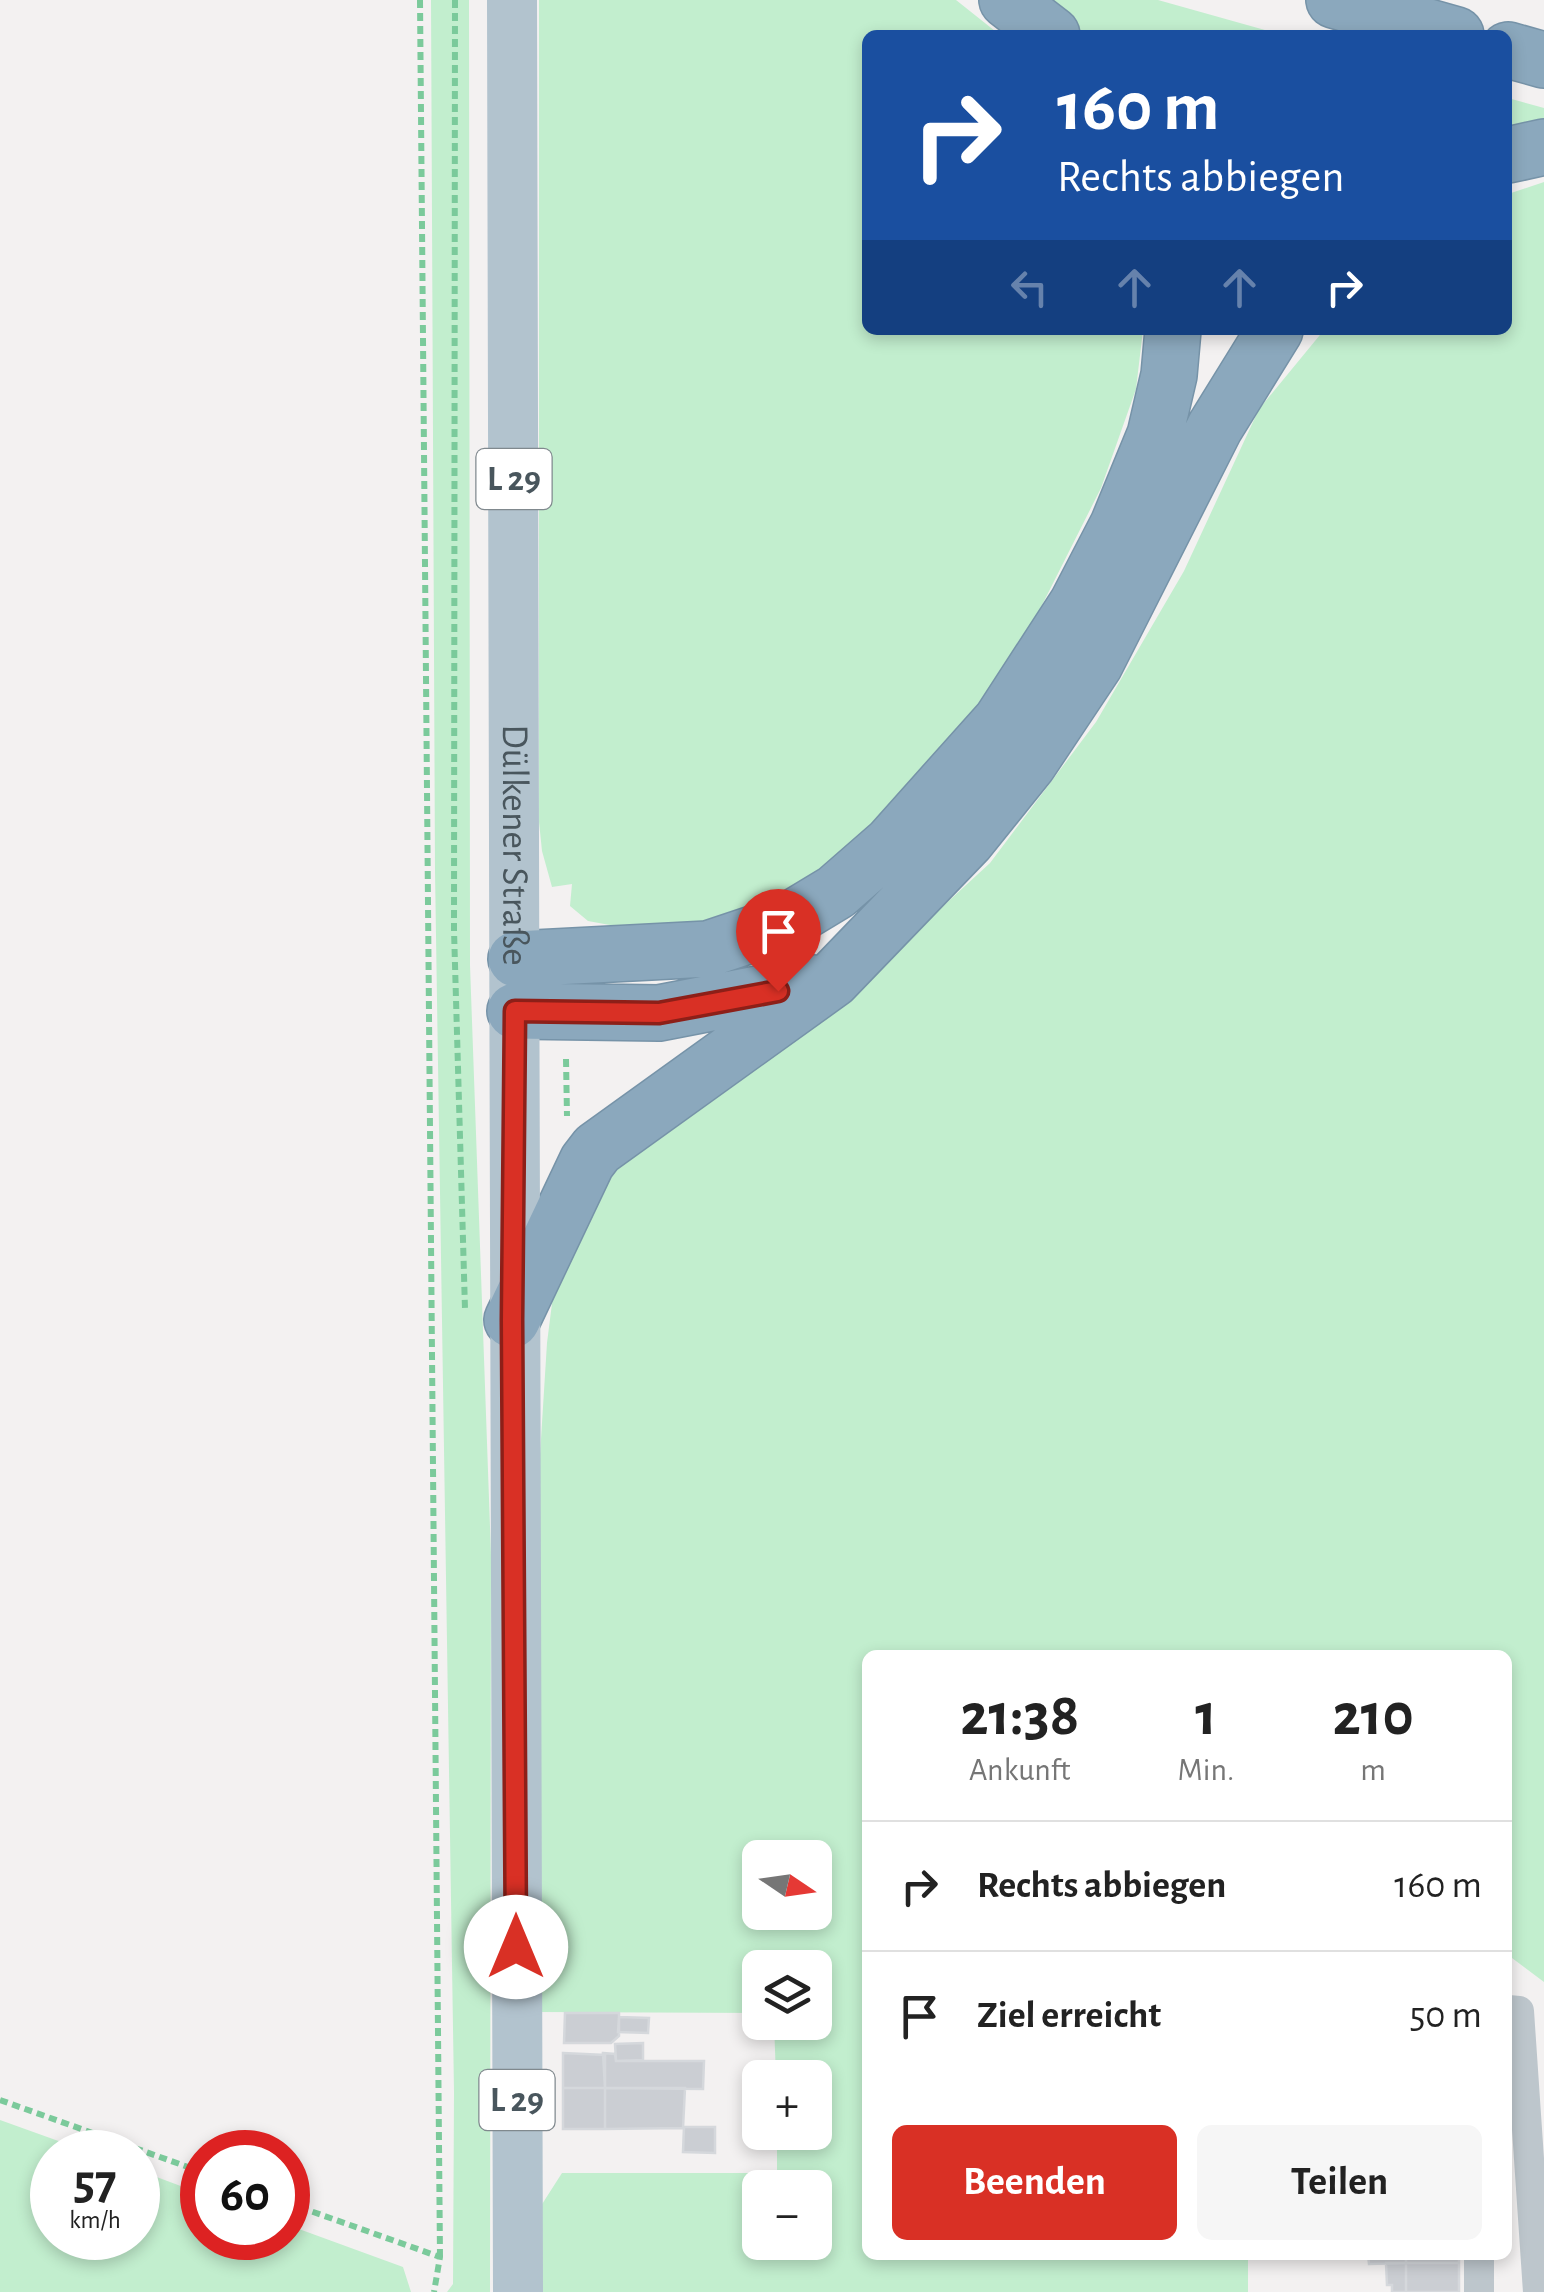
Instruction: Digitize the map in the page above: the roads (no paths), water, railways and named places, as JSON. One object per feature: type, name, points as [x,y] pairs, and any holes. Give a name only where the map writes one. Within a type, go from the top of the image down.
[{"type":"highway","points":[[1007,0],[1046,30]]},
{"type":"highway","points":[[1334,0],[1439,30]]},
{"type":"highway","points":[[1512,51],[1544,60]]},
{"type":"highway","points":[[1512,155],[1544,148]]},
{"type":"highway","points":[[516,985],[708,949],[783,924],[836,892],[891,844],[1002,721],[1077,604],[1118,525],[1155,435],[1172,335]]},
{"type":"highway","points":[[489,1317],[597,1149],[832,980],[967,840],[1029,763],[1095,664],[1215,427],[1272,335]]},
{"type":"highway","points":[[516,985],[659,1013],[832,980]]},
{"type":"main road","name":"Dülkener Straße","points":[[512,0],[516,985],[489,1317],[518,2292]]},
{"type":"street","points":[[1512,2010],[1519,2011],[1538,2292]]},
{"type":"street","points":[[1479,2260],[1479,2292]]}]
